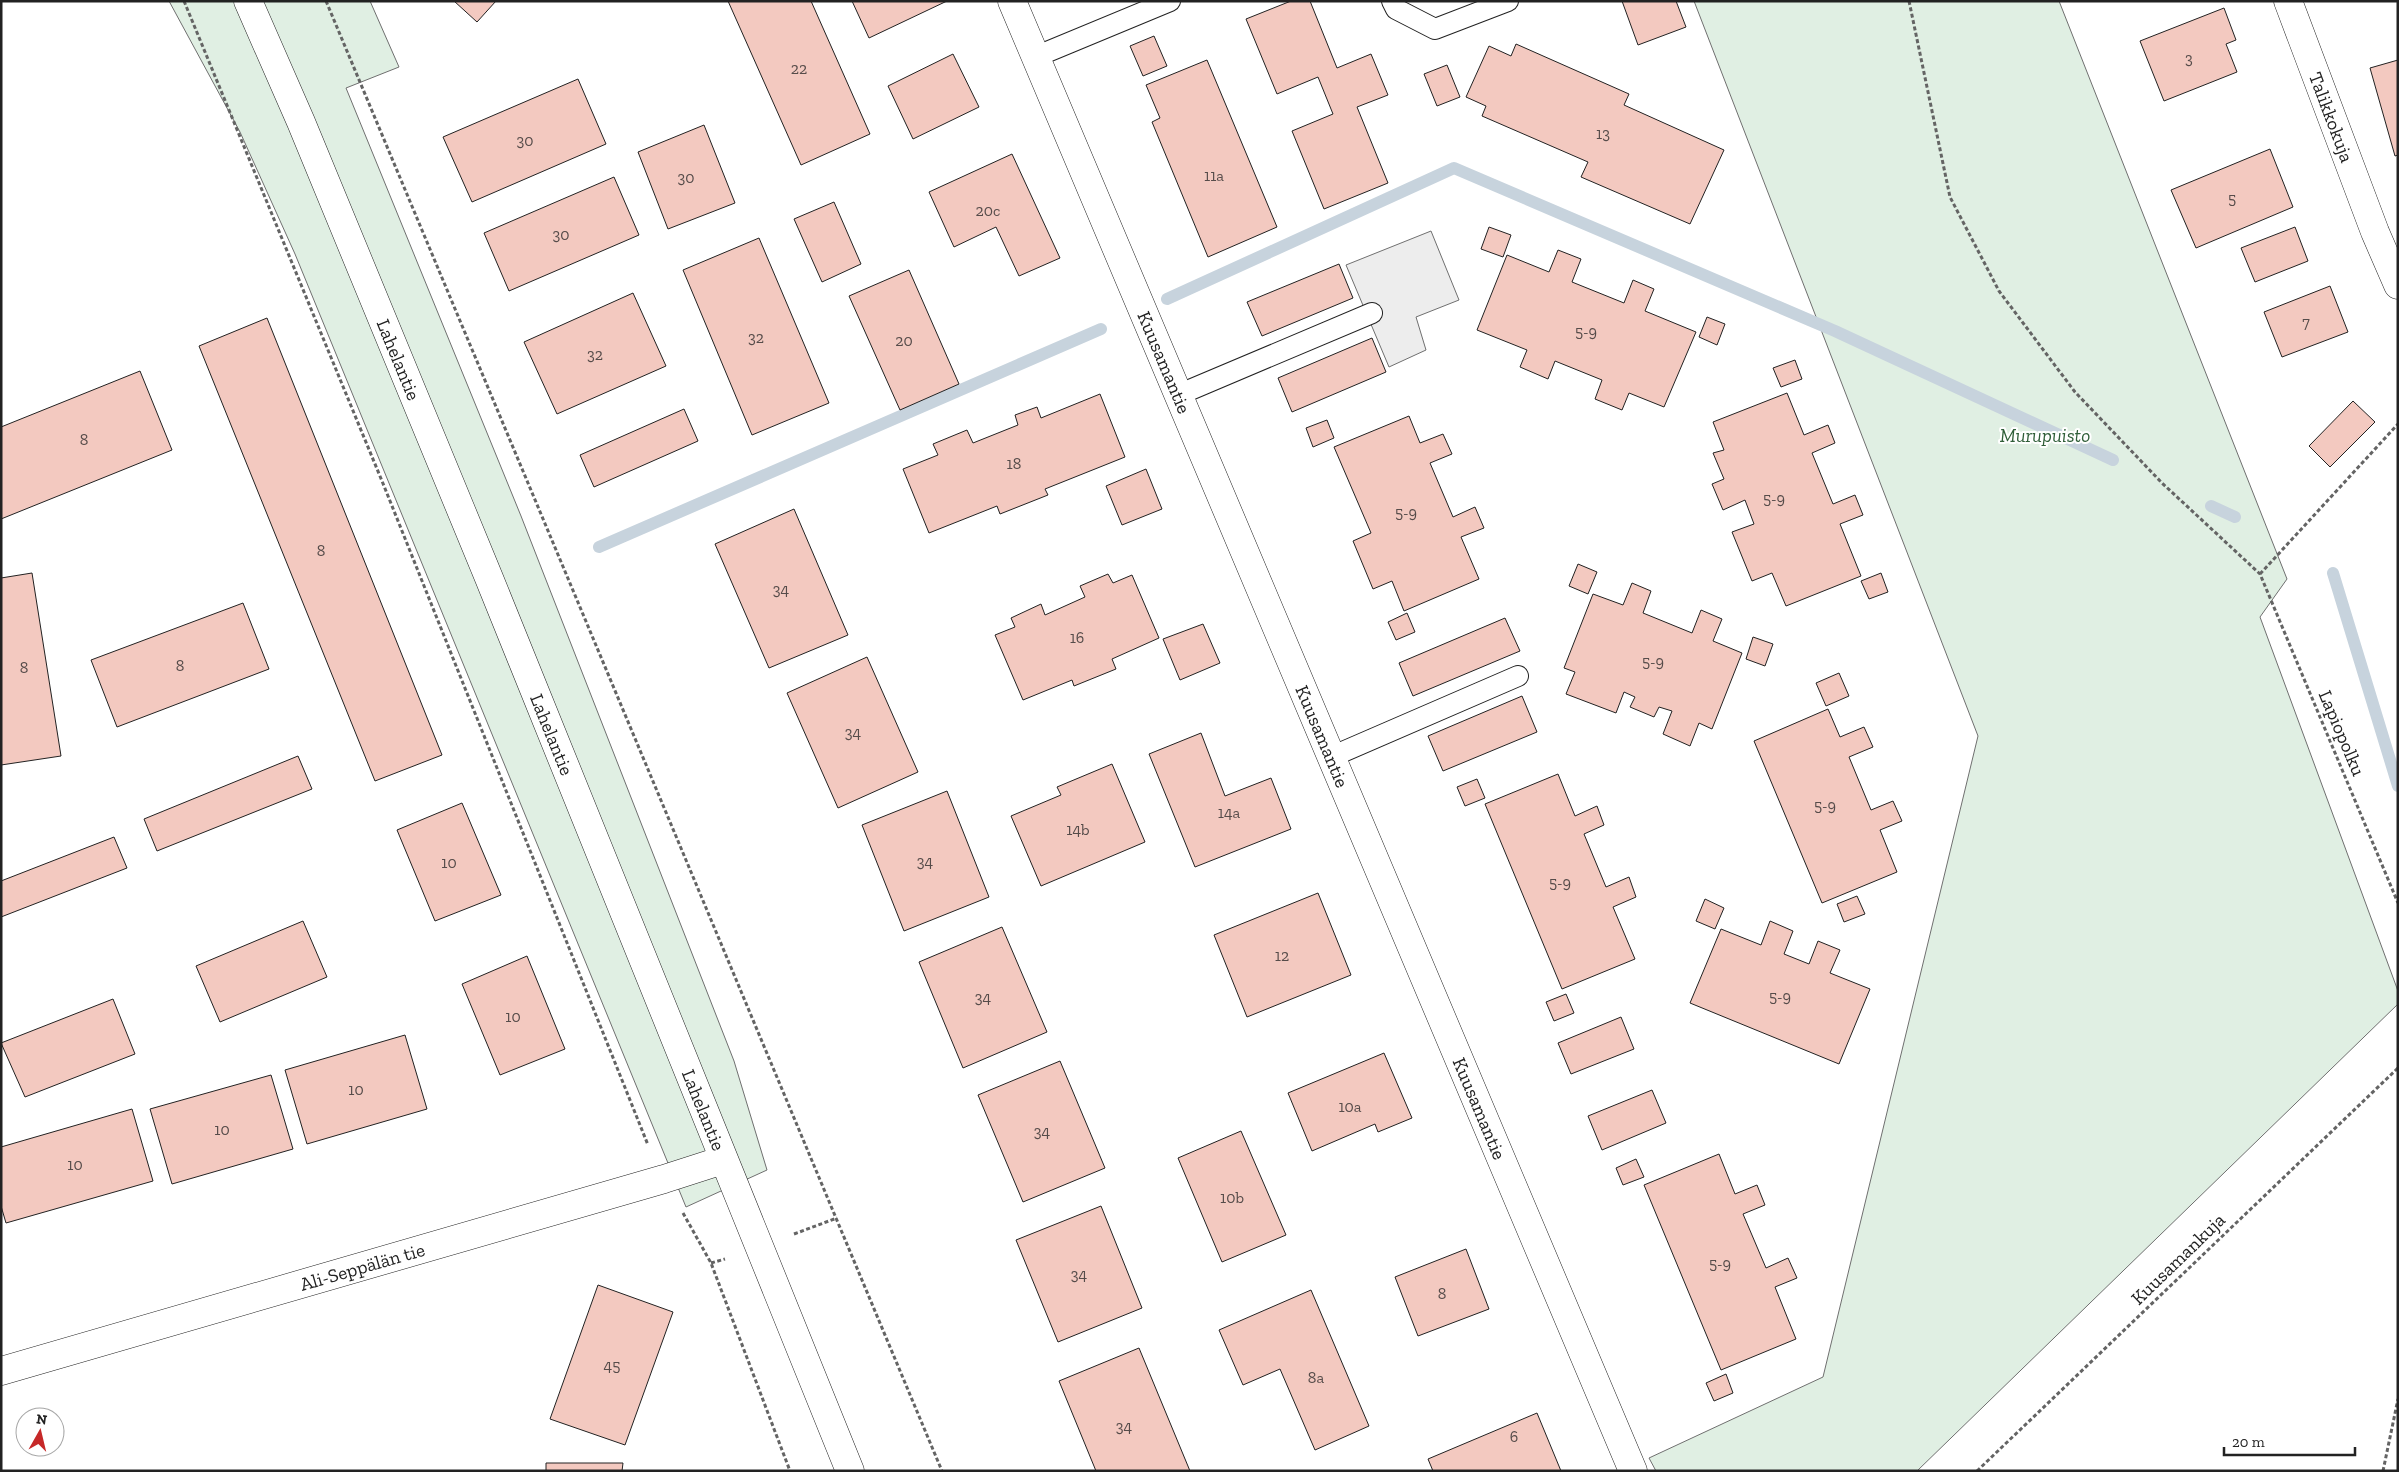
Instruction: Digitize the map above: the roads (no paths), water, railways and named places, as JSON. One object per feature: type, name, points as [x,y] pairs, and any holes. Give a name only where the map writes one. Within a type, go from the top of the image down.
[{"type":"street","name":"Lahelantie","points":[[248,1],[301,122],[489,578],[850,1471]]},
{"type":"street","name":"Kuusamantie","points":[[1012,1],[1633,1471]]},
{"type":"street","name":"Talikkokuja","points":[[2288,1],[2386,228],[2398,285]]},
{"type":"street","name":"Ali-Seppälän tie","points":[[1,1371],[664,1180],[723,1160]]},
{"type":"lane","points":[[1035,56],[1170,1]]},
{"type":"lane","points":[[1392,1],[1396,10],[1435,29],[1508,1]]},
{"type":"lane","points":[[1178,395],[1372,314]]},
{"type":"lane","points":[[1331,757],[1518,676]]},
{"type":"waterway","points":[[1167,299],[1454,168],[1835,331],[2113,460]]},
{"type":"waterway","points":[[599,547],[1101,329]]},
{"type":"waterway","points":[[2211,506],[2235,517]]},
{"type":"waterway","points":[[2333,573],[2398,786]]},
{"type":"park label","name":"Murupuisto","points":[[2045,435]]}]
